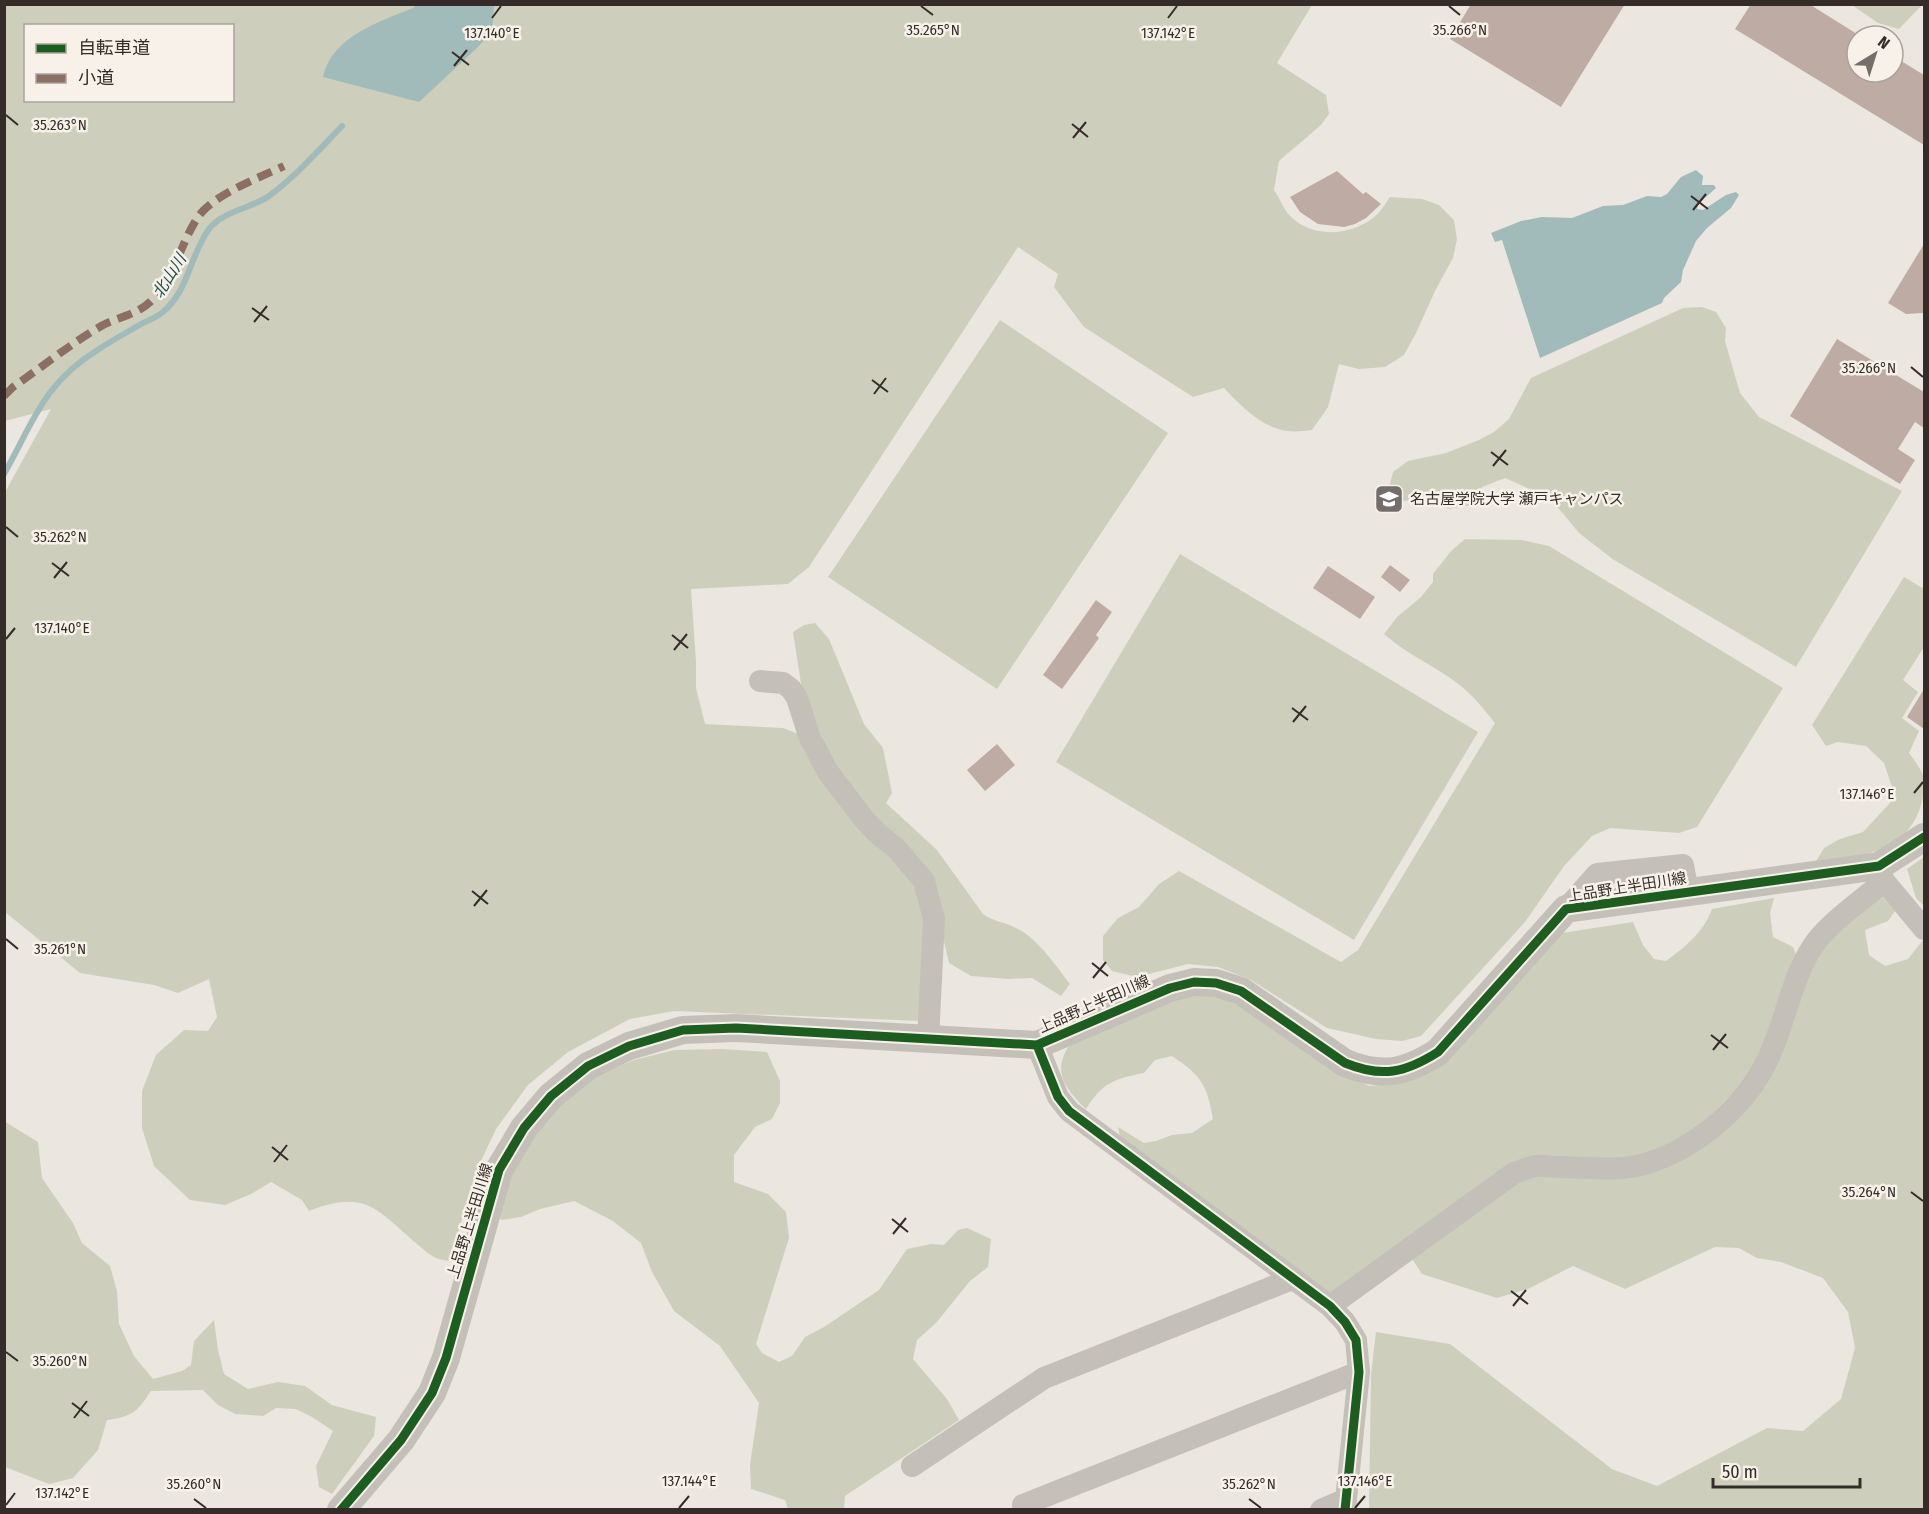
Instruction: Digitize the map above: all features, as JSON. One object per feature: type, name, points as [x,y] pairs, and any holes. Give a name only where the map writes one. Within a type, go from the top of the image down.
[{"type":"street","points":[[760,681],[783,683],[791,689],[797,698],[810,738],[828,772],[864,819],[897,849],[924,881],[934,920],[928,1040]]},
{"type":"street","name":"上品野上半田川線","points":[[341,1509],[401,1440],[432,1393],[446,1358],[499,1170],[524,1128],[544,1104],[588,1066],[629,1046],[683,1030],[736,1028],[1037,1045],[1170,987],[1194,982],[1216,983],[1241,991],[1344,1063],[1379,1073],[1399,1071],[1420,1063],[1438,1052],[1566,909],[1688,892],[1881,874],[1924,837]]},
{"type":"street","points":[[1330,1306],[1514,1173],[1536,1166],[1608,1167],[1644,1164],[1690,1143],[1715,1125],[1737,1105],[1756,1080],[1771,1054],[1804,961],[1813,945],[1881,874],[1924,929]]},
{"type":"street","points":[[1037,1045],[1058,1097],[1069,1111],[1330,1306],[1346,1322],[1356,1340],[1359,1371],[1345,1504],[1321,1509]]},
{"type":"street","points":[[912,1466],[1044,1378],[1292,1279]]},
{"type":"street","points":[[1026,1509],[1023,1505],[1359,1371]]},
{"type":"green space","points":[[5,5],[1312,5],[1277,63],[1326,95],[1329,114],[1321,125],[1279,161],[1274,190],[1286,211],[1297,222],[1318,231],[1341,231],[1352,229],[1373,218],[1390,197],[1422,199],[1439,205],[1454,220],[1457,239],[1453,258],[1404,355],[1385,367],[1359,369],[1339,364],[1328,407],[1312,430],[1297,431],[1279,429],[1261,421],[1224,388],[1193,397],[1084,327],[1054,287],[1058,274],[1018,247],[809,567],[788,584],[691,589],[696,688],[705,724],[783,728],[801,735],[914,881],[926,917],[921,1021],[674,1011],[630,1019],[568,1052],[528,1085],[496,1129],[479,1165],[449,1261],[428,1253],[380,1212],[369,1206],[344,1202],[309,1211],[302,1200],[271,1182],[225,1205],[190,1200],[154,1166],[142,1128],[142,1091],[156,1055],[184,1030],[208,1031],[217,1017],[209,979],[178,993],[154,985],[80,973],[5,912],[4,494],[51,409],[5,421]]},
{"type":"green space","points":[[1852,5],[1922,5],[1904,24],[1878,23]]},
{"type":"green space","points":[[1702,307],[1716,312],[1726,328],[1725,341],[1740,393],[1759,417],[1902,491],[1796,667],[1614,560],[1579,533],[1550,498],[1505,478],[1482,487],[1472,505],[1448,509],[1429,497],[1398,502],[1389,488],[1393,472],[1408,461],[1446,453],[1494,432],[1509,419],[1531,378],[1683,308]]},
{"type":"green space","points":[[1000,320],[1168,433],[997,689],[828,577]]},
{"type":"green space","points":[[1465,539],[1522,540],[1549,546],[1783,688],[1697,827],[1679,833],[1610,828],[1592,836],[1564,866],[1525,922],[1421,1036],[1402,1041],[1376,1039],[1327,1028],[1251,980],[1218,967],[1188,964],[1137,977],[1112,971],[1103,960],[1103,936],[1118,918],[1139,907],[1159,884],[1179,871],[1341,962],[1358,950],[1495,723],[1462,687],[1401,648],[1384,634],[1397,617],[1421,597],[1433,582],[1433,574],[1451,551]]},
{"type":"green space","points":[[1180,554],[1478,732],[1354,940],[1056,762]]},
{"type":"green space","points":[[1904,577],[1924,589],[1924,647],[1903,680],[1918,692],[1902,718],[1919,731],[1909,753],[1924,778],[1920,808],[1913,824],[1891,844],[1863,855],[1815,863],[1824,848],[1840,839],[1863,832],[1890,803],[1892,787],[1884,763],[1866,746],[1838,742],[1826,746],[1812,725]]},
{"type":"green space","points":[[815,623],[829,639],[864,724],[883,748],[892,793],[886,803],[937,850],[983,914],[1018,929],[1040,946],[1070,984],[1061,996],[1032,978],[971,976],[949,963],[942,933],[939,903],[835,769],[802,690],[793,632],[804,625]]},
{"type":"green space","points":[[1924,857],[1924,906],[1916,898],[1907,869]]},
{"type":"green space","points":[[1879,893],[1895,911],[1888,921],[1865,930],[1869,955],[1885,966],[1908,959],[1924,940],[1924,1509],[1369,1510],[1371,1375],[1376,1332],[1450,1344],[1612,1469],[1657,1486],[1767,1428],[1803,1431],[1841,1399],[1855,1348],[1848,1312],[1823,1278],[1781,1262],[1757,1258],[1739,1248],[1715,1247],[1625,1289],[1573,1266],[1528,1289],[1497,1298],[1422,1274],[1409,1254],[1535,1172],[1618,1173],[1720,1128],[1815,954]]},
{"type":"green space","points":[[1774,898],[1770,913],[1773,937],[1793,947],[1798,960],[1751,1075],[1690,1136],[1636,1159],[1537,1161],[1328,1296],[1120,1137],[1118,1127],[1144,1143],[1156,1141],[1172,1135],[1192,1133],[1213,1119],[1205,1089],[1190,1070],[1172,1056],[1155,1060],[1144,1073],[1125,1077],[1104,1087],[1086,1109],[1071,1093],[1062,1077],[1062,1060],[1073,1040],[1173,998],[1205,995],[1227,1000],[1248,1010],[1341,1075],[1370,1086],[1396,1083],[1562,933],[1633,922],[1643,945],[1654,959],[1666,961],[1699,932],[1712,909]]},
{"type":"green space","points":[[722,1049],[767,1052],[780,1081],[780,1103],[772,1119],[755,1127],[734,1155],[734,1182],[768,1194],[786,1212],[789,1238],[756,1344],[762,1353],[779,1362],[792,1356],[805,1337],[879,1290],[907,1249],[931,1244],[944,1245],[958,1230],[967,1228],[991,1239],[988,1267],[970,1281],[936,1323],[917,1340],[913,1359],[947,1399],[959,1420],[845,1496],[844,1509],[788,1509],[785,1500],[751,1489],[750,1465],[759,1403],[720,1346],[674,1311],[652,1272],[641,1243],[613,1221],[574,1201],[540,1209],[521,1217],[501,1220],[498,1214],[509,1171],[560,1104],[596,1076],[634,1060],[674,1050]]},
{"type":"green space","points":[[4,1121],[38,1142],[42,1178],[73,1223],[82,1243],[110,1266],[117,1291],[119,1324],[134,1356],[153,1379],[182,1371],[191,1365],[194,1341],[214,1320],[224,1374],[248,1389],[278,1382],[305,1386],[332,1405],[376,1417],[374,1436],[332,1494],[319,1487],[316,1466],[333,1431],[296,1409],[276,1408],[263,1416],[235,1414],[218,1405],[203,1390],[151,1391],[134,1412],[107,1420],[98,1450],[73,1478],[49,1484],[5,1467]]},
{"type":"water","points":[[416,5],[494,5],[492,31],[419,102],[323,77],[328,63],[346,41],[372,25]]},
{"type":"water","points":[[1696,170],[1703,176],[1702,185],[1714,185],[1716,188],[1698,204],[1697,209],[1703,210],[1726,195],[1736,192],[1739,195],[1731,208],[1707,228],[1696,241],[1683,270],[1681,282],[1664,298],[1662,303],[1540,358],[1502,240],[1495,242],[1491,233],[1521,221],[1542,217],[1572,218],[1603,206],[1623,205],[1647,196],[1661,197],[1667,194],[1681,177]]},
{"type":"building","points":[[1471,4],[1625,4],[1561,107],[1450,39]]},
{"type":"building","points":[[1751,4],[1809,4],[1845,26],[1845,84],[1905,84],[1905,63],[1924,75],[1924,145],[1735,29]]},
{"type":"building","points":[[1337,171],[1363,194],[1366,192],[1381,204],[1366,218],[1344,227],[1318,224],[1300,212],[1290,197]]},
{"type":"building","points":[[1924,244],[1924,313],[1906,314],[1888,303]]},
{"type":"building","points":[[1837,339],[1924,392],[1924,428],[1915,422],[1898,449],[1915,460],[1900,484],[1790,416]]},
{"type":"building","points":[[1390,565],[1410,580],[1400,592],[1381,577]]},
{"type":"building","points":[[1328,566],[1375,597],[1360,619],[1313,588]]},
{"type":"building","points":[[1096,600],[1112,612],[1096,635],[1099,638],[1062,689],[1043,675]]},
{"type":"building","points":[[1924,689],[1924,729],[1907,717]]},
{"type":"building","points":[[997,744],[1015,765],[985,791],[967,770]]},
{"type":"waterway","name":"北山川","points":[[4,474],[41,406],[63,377],[102,347],[163,312],[172,303],[184,283],[197,250],[209,229],[222,218],[269,196],[298,171],[342,126]]},
{"type":"marked path","points":[[4,396],[13,387],[92,332],[147,305],[160,291],[192,227],[205,209],[238,187],[284,166]]},
{"type":"cycle path","points":[[341,1510],[401,1440],[432,1393],[446,1358],[499,1170],[524,1128],[551,1096],[588,1066],[629,1046],[683,1030],[736,1028],[1037,1045],[1170,988],[1194,982],[1216,983],[1241,991],[1345,1063],[1370,1071],[1393,1071],[1415,1065],[1438,1052],[1566,909],[1879,866],[1924,837]]},
{"type":"cycle path","points":[[1037,1045],[1058,1097],[1069,1111],[1330,1306],[1345,1322],[1356,1340],[1359,1372],[1345,1510]]},
{"type":"place","name":"名古屋学院大学 瀬戸キャンパス","points":[[1389,499]]}]
